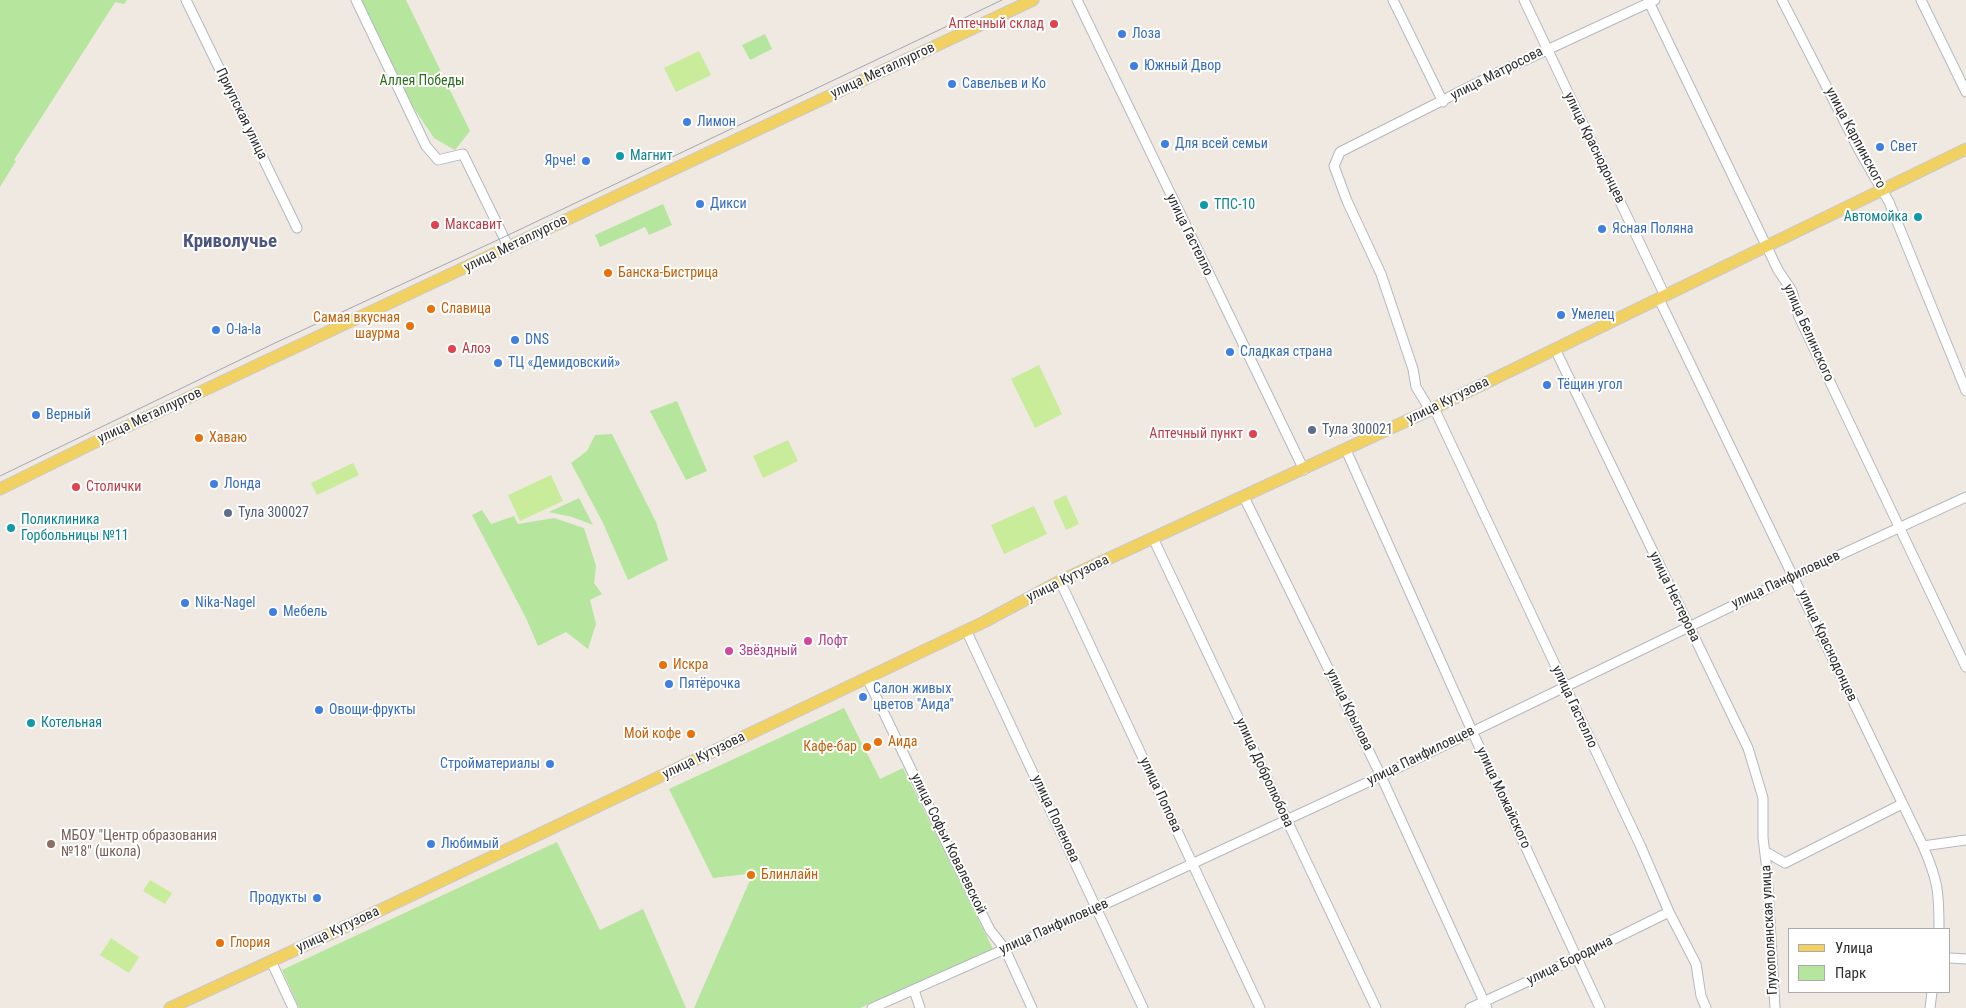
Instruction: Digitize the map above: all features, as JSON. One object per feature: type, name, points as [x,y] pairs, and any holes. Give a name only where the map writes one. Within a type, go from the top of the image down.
[{"type":"main road","name":"улица Металлургов","points":[[0,489],[128,426],[1033,0]]},
{"type":"main road","name":"улица Кутузова","points":[[170,1008],[867,678],[966,630],[1060,581],[1304,470],[1432,409],[1966,149]]},
{"type":"street","name":"Приупская улица","points":[[186,0],[297,228]]},
{"type":"street","points":[[356,0],[426,146],[438,160],[463,154],[509,248]]},
{"type":"street","name":"улица Гастелло","points":[[1077,0],[1304,470]]},
{"type":"street","points":[[1393,0],[1443,102]]},
{"type":"street","name":"улица Краснодонцев","points":[[1524,0],[1662,298],[1923,846],[1936,878],[1939,894],[1939,928]]},
{"type":"street","name":"улица Карпинского","points":[[1782,0],[1860,152],[1889,202],[1965,388]]},
{"type":"street","points":[[1921,0],[1966,92]]},
{"type":"street","name":"улица Матросова","points":[[1340,152],[1547,49],[1651,1]]},
{"type":"street","name":"улица Белинского","points":[[1651,1],[1769,246],[1778,270],[1792,291],[1806,334],[1966,667]]},
{"type":"street","name":"улица Гастелло","points":[[1340,152],[1334,166],[1347,201],[1381,274],[1413,369],[1416,387],[1432,409],[1669,912],[1696,964],[1701,996],[1706,1008]]},
{"type":"street","name":"улица Нестерова","points":[[1555,349],[1748,748],[1763,798],[1763,838],[1766,852]]},
{"type":"street","name":"улица Можайского","points":[[1346,450],[1472,731],[1600,1008]]},
{"type":"street","name":"улица Крылова","points":[[1244,497],[1381,776],[1485,1005]]},
{"type":"street","name":"улица Панфиловцев","points":[[872,1008],[1097,908],[1381,776],[1688,626],[1966,497]]},
{"type":"street","name":"улица Добролюбова","points":[[1153,538],[1376,1008]]},
{"type":"street","name":"улица Попова","points":[[1060,581],[1260,1008]]},
{"type":"street","name":"улица Поленова","points":[[966,630],[1143,1008]]},
{"type":"street","name":"улица Софьи Ковалевской","points":[[867,678],[990,930],[1005,949],[1032,1008]]},
{"type":"street","points":[[1766,852],[1784,863],[1902,804]]},
{"type":"street","points":[[1923,846],[1966,840]]},
{"type":"street","name":"Глухополянская улица","points":[[1766,852],[1774,1008]]},
{"type":"street","name":"улица Бородина","points":[[1470,1008],[1485,1005],[1576,957],[1669,912]]},
{"type":"street","points":[[1951,958],[1966,959]]},
{"type":"street","points":[[271,961],[293,1008]]},
{"type":"street","points":[[914,990],[920,1008]]},
{"type":"street","points":[[1930,1008],[1932,993]]},
{"type":"green space","points":[[0,0],[127,0],[124,4],[115,2],[14,160],[16,161],[0,187]]},
{"type":"green space","name":"Аллея Победы","points":[[361,0],[406,0],[470,131],[455,150],[434,138],[403,92]]},
{"type":"green space","points":[[765,34],[772,49],[750,60],[742,45]]},
{"type":"green space","points":[[699,51],[711,75],[676,92],[664,68]]},
{"type":"green space","points":[[663,204],[672,225],[649,235],[645,227],[600,247],[595,235]]},
{"type":"green space","points":[[1039,365],[1062,414],[1035,428],[1011,379]]},
{"type":"green space","points":[[677,401],[707,471],[686,480],[650,411]]},
{"type":"green space","points":[[612,434],[656,522],[668,560],[628,580],[603,523],[571,463],[587,451],[595,435]]},
{"type":"green space","points":[[788,440],[798,461],[763,478],[753,456]]},
{"type":"green space","points":[[353,463],[359,475],[317,495],[311,483]]},
{"type":"green space","points":[[551,475],[563,501],[520,521],[508,495]]},
{"type":"green space","points":[[1066,495],[1079,524],[1066,530],[1053,501]]},
{"type":"green space","points":[[579,498],[593,525],[572,517],[549,512]]},
{"type":"green space","points":[[1034,506],[1047,534],[1004,554],[991,525]]},
{"type":"green space","points":[[482,510],[491,524],[514,516],[518,524],[554,518],[584,528],[596,566],[594,583],[602,594],[590,600],[596,624],[588,649],[566,632],[538,646],[526,618],[472,515]]},
{"type":"green space","points":[[844,708],[880,779],[903,768],[993,949],[860,1008],[694,1008],[751,878],[747,874],[713,878],[669,789]]},
{"type":"green space","points":[[557,842],[600,930],[643,909],[686,1008],[299,1008],[282,970]]},
{"type":"green space","points":[[150,880],[172,893],[165,904],[143,891]]},
{"type":"green space","points":[[111,938],[139,957],[129,973],[100,955]]},
{"type":"tram line","points":[[0,476],[277,342],[504,237],[1002,0]]},
{"type":"place","name":"Аптечный склад","points":[[1054,24]]},
{"type":"place","name":"Лоза","points":[[1122,34]]},
{"type":"place","name":"Южный Двор","points":[[1134,66]]},
{"type":"place","name":"Савельев и Ко","points":[[952,84]]},
{"type":"place","name":"Лимон","points":[[687,122]]},
{"type":"place","name":"Для всей семьи","points":[[1165,144]]},
{"type":"place","name":"Свет","points":[[1880,147]]},
{"type":"place","name":"Магнит","points":[[620,156]]},
{"type":"place","name":"Ярче!","points":[[586,161]]},
{"type":"place","name":"Дикси","points":[[700,204]]},
{"type":"place","name":"ТПС-10","points":[[1204,205]]},
{"type":"place","name":"Автомойка","points":[[1918,217]]},
{"type":"place","name":"Максавит","points":[[435,225]]},
{"type":"place","name":"Ясная Поляна","points":[[1602,229]]},
{"type":"place","name":"Банска-Бистрица","points":[[608,273]]},
{"type":"place","name":"Славица","points":[[431,309]]},
{"type":"place","name":"Умелец","points":[[1561,315]]},
{"type":"place","name":"Самая вкусная шаурма","points":[[410,326]]},
{"type":"place","name":"O-la-la","points":[[216,330]]},
{"type":"place","name":"DNS","points":[[515,340]]},
{"type":"place","name":"Алоэ","points":[[452,349]]},
{"type":"place","name":"Сладкая страна","points":[[1230,352]]},
{"type":"place","name":"ТЦ «Демидовский»","points":[[498,363]]},
{"type":"place","name":"Тёщин угол","points":[[1547,385]]},
{"type":"place","name":"Верный","points":[[36,415]]},
{"type":"place","name":"Тула 300021","points":[[1312,430]]},
{"type":"place","name":"Аптечный пункт","points":[[1253,434]]},
{"type":"place","name":"Хаваю","points":[[199,438]]},
{"type":"place","name":"Лонда","points":[[214,484]]},
{"type":"place","name":"Столички","points":[[76,487]]},
{"type":"place","name":"Тула 300027","points":[[228,513]]},
{"type":"place","name":"Поликлиника Горбольницы №11","points":[[11,528]]},
{"type":"place","name":"Nika-Nagel","points":[[185,603]]},
{"type":"place","name":"Мебель","points":[[273,612]]},
{"type":"place","name":"Лофт","points":[[808,641]]},
{"type":"place","name":"Звёздный","points":[[729,651]]},
{"type":"place","name":"Искра","points":[[663,665]]},
{"type":"place","name":"Пятёрочка","points":[[669,684]]},
{"type":"place","name":"Салон живых цветов \"Аида\"","points":[[863,697]]},
{"type":"place","name":"Овощи-фрукты","points":[[319,710]]},
{"type":"place","name":"Котельная","points":[[31,723]]},
{"type":"place","name":"Мой кофе","points":[[691,734]]},
{"type":"place","name":"Аида","points":[[878,742]]},
{"type":"place","name":"Кафе-бар","points":[[867,747]]},
{"type":"place","name":"Стройматериалы","points":[[550,764]]},
{"type":"place","name":"МБОУ \"Центр образования №18\" (школа)","points":[[51,844]]},
{"type":"place","name":"Любимый","points":[[431,844]]},
{"type":"place","name":"Блинлайн","points":[[751,875]]},
{"type":"place","name":"Продукты","points":[[317,898]]},
{"type":"place","name":"Глория","points":[[220,943]]},
{"type":"district","name":"Криволучье","points":[[230,242]]}]
